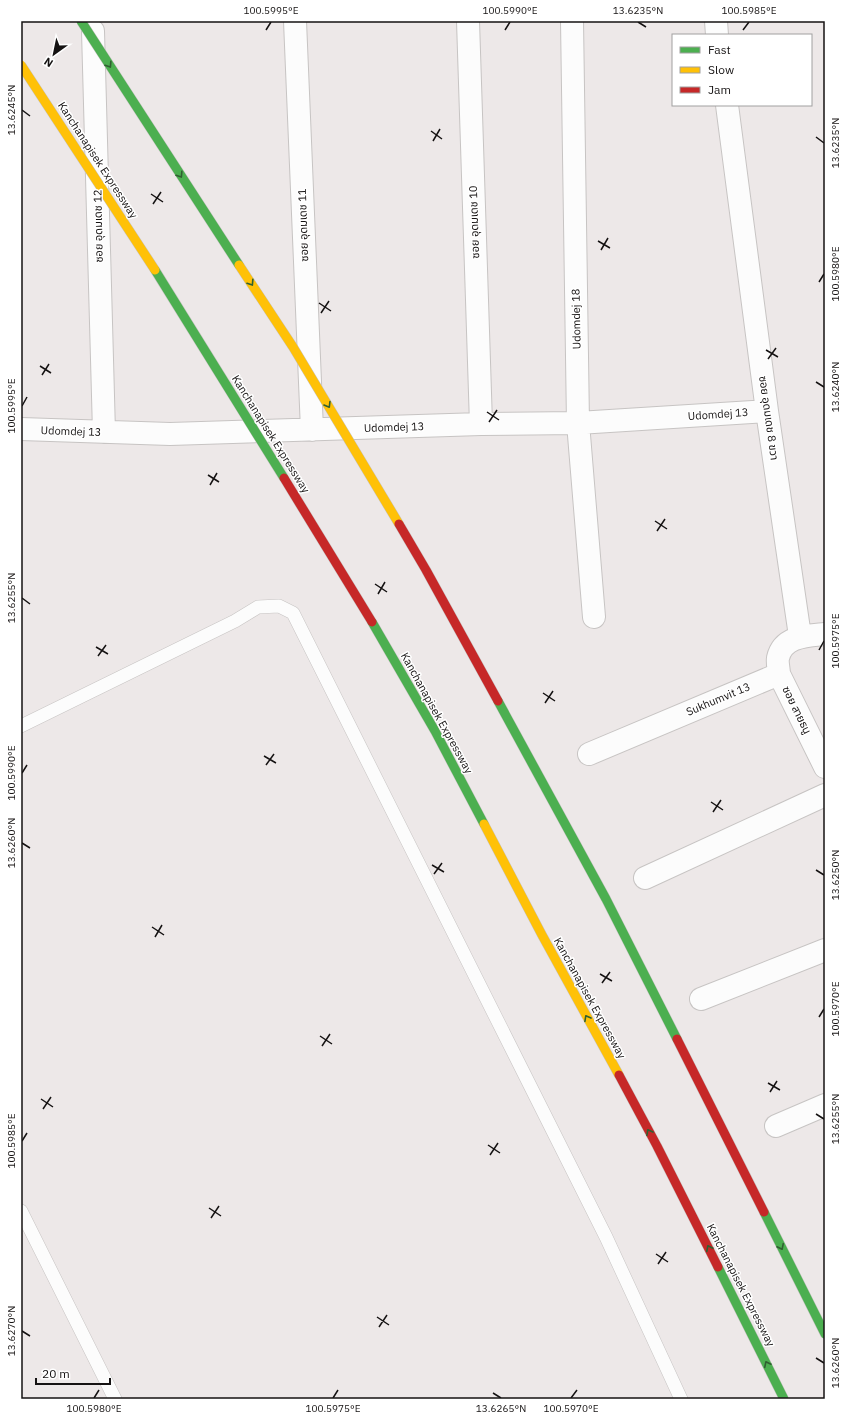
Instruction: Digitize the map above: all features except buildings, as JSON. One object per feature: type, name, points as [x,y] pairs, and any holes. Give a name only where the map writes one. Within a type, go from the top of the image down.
[{"type":"highway","points":[[81,21],[293,347],[426,570],[606,899],[825,1334]]},
{"type":"highway","name":"Kanchanapisek Expressway","points":[[21,65],[128,228],[226,384],[362,606],[435,731],[542,935],[657,1146],[784,1399]]},
{"type":"street","name":"ซอย อุดมเดช 12","points":[[93,21],[104,432]]},
{"type":"street","name":"ซอย อุดมเดช 11","points":[[295,21],[312,430]]},
{"type":"street","name":"ซอย อุดมเดช 10","points":[[468,21],[481,424]]},
{"type":"street","name":"Udomdej 18","points":[[572,21],[578,423],[594,617]]},
{"type":"street","points":[[716,21],[718,34]]},
{"type":"street","name":"ซอย อุดมเดช 8 ขวา","points":[[727,106],[800,636]]},
{"type":"street","name":"Udomdej 13","points":[[21,429],[170,434],[481,424],[578,423],[768,411]]},
{"type":"street","points":[[779,674],[778,658],[782,649],[789,641],[800,636],[825,634]]},
{"type":"street","name":"Sukhumvit 13","points":[[589,754],[779,674]]},
{"type":"street","name":"ซอย สายธนู","points":[[779,674],[825,767]]},
{"type":"street","points":[[645,878],[825,795]]},
{"type":"street","points":[[701,999],[825,950]]},
{"type":"street","points":[[776,1126],[825,1105]]},
{"type":"lane","points":[[21,726],[235,621],[258,607],[279,606],[293,613],[598,1222],[681,1399]]},
{"type":"lane","points":[[21,1211],[115,1399]]},
{"type":"traffic: fast","points":[[81,21],[239,265]]},
{"type":"traffic: fast","points":[[155,270],[284,478]]},
{"type":"traffic: fast","points":[[372,622],[435,731],[484,824]]},
{"type":"traffic: fast","points":[[498,701],[606,899],[677,1039]]},
{"type":"traffic: fast","points":[[764,1212],[825,1334]]},
{"type":"traffic: fast","points":[[718,1267],[784,1399]]},
{"type":"traffic: slow","points":[[21,65],[155,270]]},
{"type":"traffic: slow","points":[[239,265],[293,347],[399,524]]},
{"type":"traffic: slow","points":[[484,824],[542,935],[619,1075]]},
{"type":"traffic: jam","points":[[284,478],[372,622]]},
{"type":"traffic: jam","points":[[399,524],[498,701]]},
{"type":"traffic: jam","points":[[677,1039],[764,1212]]},
{"type":"traffic: jam","points":[[619,1075],[657,1146],[718,1267]]}]
